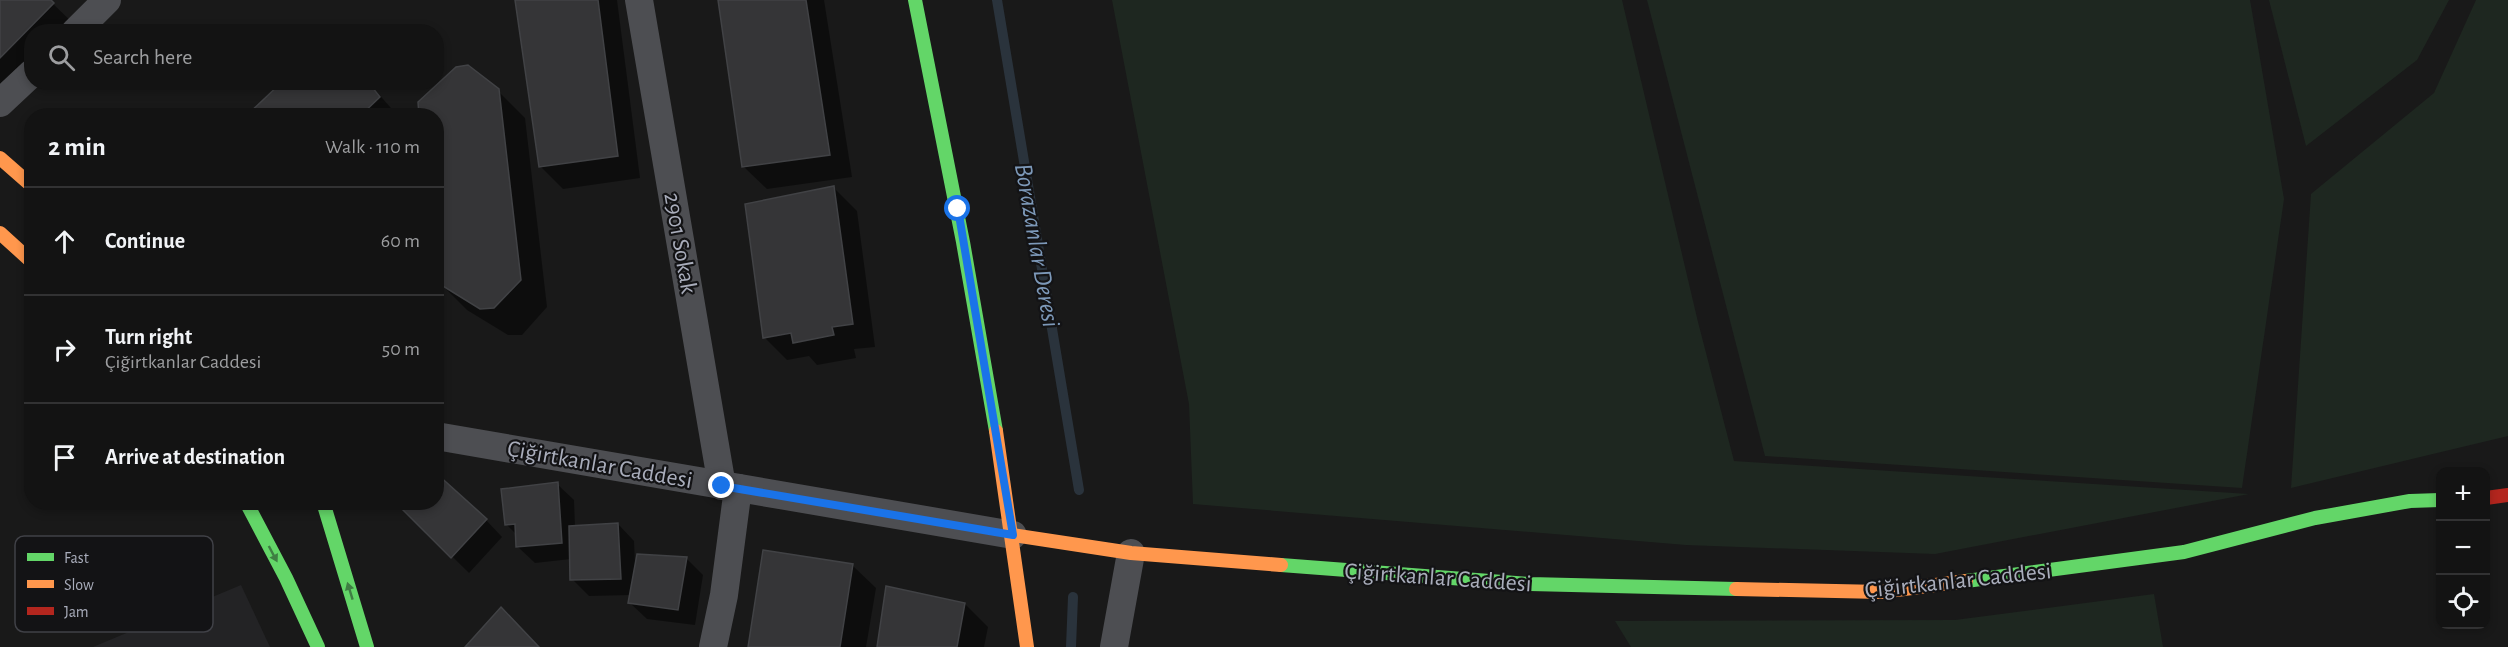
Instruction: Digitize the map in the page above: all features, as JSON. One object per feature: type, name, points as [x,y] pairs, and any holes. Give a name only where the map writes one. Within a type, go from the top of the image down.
[{"type":"street","points":[[83,24],[107,0]]},
{"type":"street","name":"2901 Sokak","points":[[639,0],[730,487],[724,595],[713,647]]},
{"type":"street","points":[[915,0],[958,209],[1013,535],[1027,647]]},
{"type":"street","points":[[0,103],[24,80]]},
{"type":"street","points":[[0,158],[24,179]]},
{"type":"street","points":[[0,233],[24,255]]},
{"type":"street","name":"Çiğirtkanlar Caddesi","points":[[444,437],[1013,535],[1131,553],[1530,584],[1881,592],[2184,552],[2315,518],[2410,501],[2436,500]]},
{"type":"street","points":[[2490,497],[2508,495]]},
{"type":"street","points":[[250,510],[318,647]]},
{"type":"street","points":[[325,510],[367,647]]},
{"type":"street","points":[[1114,647],[1131,553]]},
{"type":"shaded area","points":[[1112,0],[1622,0],[1698,322],[1734,461],[2249,494],[1935,554],[1686,545],[1193,504],[1189,404]]},
{"type":"shaded area","points":[[1647,0],[2250,0],[2284,199],[2242,488],[1765,456]]},
{"type":"shaded area","points":[[2269,0],[2449,0],[2417,60],[2306,146]]},
{"type":"shaded area","points":[[2476,0],[2508,0],[2508,436],[2291,488],[2311,194],[2434,93]]},
{"type":"shaded area","points":[[241,585],[270,647],[93,647],[129,632],[213,632],[213,597]]},
{"type":"shaded area","points":[[2154,594],[2163,647],[1631,647],[1615,621],[1955,620]]},
{"type":"building","points":[[0,0],[51,0],[54,3],[33,24],[24,24],[24,34],[0,58]]},
{"type":"building","points":[[515,0],[598,0],[618,156],[539,167]]},
{"type":"building","points":[[718,0],[806,0],[830,155],[742,167]]},
{"type":"building","points":[[468,65],[499,89],[521,280],[494,308],[480,309],[444,287],[444,108],[418,108],[418,102],[431,90],[444,90],[444,78],[456,67]]},
{"type":"building","points":[[274,90],[374,90],[380,97],[368,108],[254,108]]},
{"type":"building","points":[[834,186],[853,324],[832,327],[834,335],[793,343],[791,333],[763,338],[745,204]]},
{"type":"building","points":[[444,480],[487,519],[451,558],[403,510],[444,510]]},
{"type":"building","points":[[558,482],[562,543],[516,547],[515,524],[505,525],[501,489]]},
{"type":"building","points":[[618,523],[621,579],[570,580],[569,526]]},
{"type":"building","points":[[763,550],[853,564],[840,647],[748,647]]},
{"type":"building","points":[[637,554],[687,557],[678,610],[628,603]]},
{"type":"building","points":[[886,586],[965,603],[957,647],[877,647]]},
{"type":"building","points":[[501,607],[539,647],[465,647]]},
{"type":"waterway","name":"Borazanlar Deresi","points":[[997,0],[1079,490]]},
{"type":"waterway","name":"Borazanlar Deresi","points":[[1071,647],[1073,597]]},
{"type":"traffic: fast","points":[[915,0],[963,242],[996,431]]},
{"type":"traffic: fast","points":[[1966,581],[2184,552],[2315,518],[2410,501],[2436,500]]},
{"type":"traffic: fast","points":[[250,510],[286,578],[318,647]]},
{"type":"traffic: fast","points":[[325,510],[367,647]]},
{"type":"traffic: fast","points":[[1281,565],[1530,584],[1736,589]]},
{"type":"traffic: slow","points":[[0,158],[24,179]]},
{"type":"traffic: slow","points":[[0,233],[24,255]]},
{"type":"traffic: slow","points":[[996,431],[1027,647]]},
{"type":"traffic: slow","points":[[1013,535],[1131,553],[1281,565]]},
{"type":"traffic: slow","points":[[1736,589],[1881,592],[1966,581]]},
{"type":"traffic: jam","points":[[2490,497],[2508,495]]},
{"type":"route","points":[[722,486],[1013,535],[958,209]]}]
